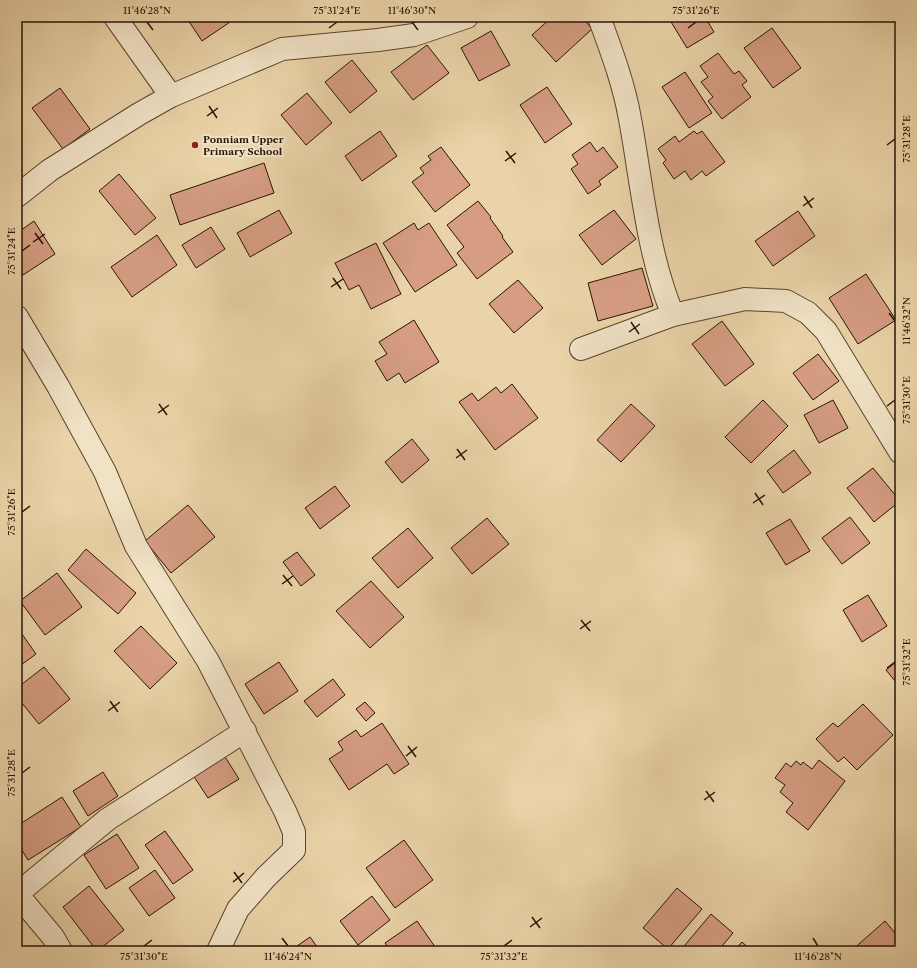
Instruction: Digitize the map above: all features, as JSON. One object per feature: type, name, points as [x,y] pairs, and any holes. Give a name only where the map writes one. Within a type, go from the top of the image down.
[{"type":"street","points":[[115,17],[171,96]]},
{"type":"street","points":[[17,196],[50,170],[139,114],[171,96],[282,49],[414,35],[467,17]]},
{"type":"street","points":[[600,17],[617,66],[630,117],[648,228],[665,295],[673,315]]},
{"type":"street","points":[[581,349],[673,315],[745,299],[786,301],[808,313],[826,331],[900,452]]},
{"type":"street","points":[[17,317],[58,386],[105,472],[136,546],[208,661],[285,811],[294,832],[294,850],[266,877],[238,909],[218,951]]},
{"type":"street","points":[[61,951],[53,937],[17,894],[108,819],[244,731]]},
{"type":"building","points":[[47,17],[58,17],[51,22]]},
{"type":"building","points":[[186,17],[227,17],[230,22],[202,41]]},
{"type":"building","points":[[552,17],[582,17],[592,29],[556,62],[532,35]]},
{"type":"building","points":[[668,17],[705,17],[714,32],[687,48]]},
{"type":"building","points":[[772,28],[801,68],[773,88],[744,48]]},
{"type":"building","points":[[491,31],[510,65],[479,81],[461,48]]},
{"type":"building","points":[[427,45],[449,73],[413,100],[391,72]]},
{"type":"building","points":[[718,53],[734,74],[739,71],[747,81],[742,85],[751,97],[722,119],[708,101],[713,97],[701,82],[708,77],[700,66]]},
{"type":"building","points":[[352,60],[377,91],[350,113],[325,82]]},
{"type":"building","points":[[685,72],[712,113],[689,128],[662,87]]},
{"type":"building","points":[[547,87],[572,124],[545,143],[520,105]]},
{"type":"building","points":[[60,88],[90,129],[63,149],[32,108]]},
{"type":"building","points":[[307,93],[332,123],[306,145],[281,115]]},
{"type":"building","points":[[380,131],[397,156],[362,181],[345,156]]},
{"type":"building","points":[[694,131],[697,134],[702,131],[725,162],[706,176],[702,171],[691,180],[685,171],[674,179],[663,163],[666,160],[658,149],[675,136],[679,142]]},
{"type":"building","points":[[590,142],[597,152],[603,147],[618,167],[599,181],[601,185],[588,194],[571,169],[578,164],[572,155]]},
{"type":"building","points":[[441,147],[470,185],[435,212],[412,182],[424,173],[420,168],[431,160],[428,156]]},
{"type":"building","name":"Ponniam Upper Primary School","points":[[264,163],[274,193],[180,225],[170,195]]},
{"type":"building","points":[[119,174],[156,218],[135,235],[99,191]]},
{"type":"building","points":[[478,201],[491,217],[490,218],[513,252],[477,279],[457,253],[464,247],[447,225]]},
{"type":"building","points":[[279,210],[292,233],[250,257],[237,233]]},
{"type":"building","points":[[614,210],[636,239],[602,265],[579,235]]},
{"type":"building","points":[[798,211],[815,236],[773,266],[755,241]]},
{"type":"building","points":[[34,221],[55,254],[23,275],[17,265],[17,233]]},
{"type":"building","points":[[414,223],[418,230],[429,223],[457,265],[415,292],[383,243]]},
{"type":"building","points":[[211,227],[225,249],[196,268],[182,245]]},
{"type":"building","points":[[157,235],[177,265],[132,297],[111,267]]},
{"type":"building","points":[[376,243],[401,294],[371,309],[359,285],[349,290],[335,263]]},
{"type":"building","points":[[642,268],[653,306],[598,321],[588,283]]},
{"type":"building","points":[[866,274],[896,320],[858,344],[829,298]]},
{"type":"building","points":[[518,280],[543,308],[514,333],[489,304]]},
{"type":"building","points":[[414,320],[439,362],[405,383],[399,373],[387,381],[375,361],[387,354],[379,342]]},
{"type":"building","points":[[722,321],[754,364],[725,386],[692,344]]},
{"type":"building","points":[[818,354],[839,381],[813,400],[793,373]]},
{"type":"building","points":[[512,384],[538,418],[495,450],[459,402],[472,393],[478,401],[496,387],[501,393]]},
{"type":"building","points":[[763,400],[788,426],[751,463],[725,437]]},
{"type":"building","points":[[833,400],[848,428],[819,443],[804,415]]},
{"type":"building","points":[[631,404],[655,426],[621,462],[597,440]]},
{"type":"building","points":[[412,439],[429,460],[402,483],[385,462]]},
{"type":"building","points":[[794,450],[811,473],[783,493],[767,471]]},
{"type":"building","points":[[873,468],[900,501],[874,522],[847,488]]},
{"type":"building","points":[[335,486],[350,506],[320,529],[305,508]]},
{"type":"building","points":[[188,505],[215,537],[171,573],[145,541]]},
{"type":"building","points":[[850,517],[870,543],[842,564],[822,538]]},
{"type":"building","points":[[487,518],[509,544],[472,574],[451,548]]},
{"type":"building","points":[[790,519],[810,551],[786,565],[766,533]]},
{"type":"building","points":[[408,528],[433,558],[398,588],[372,558]]},
{"type":"building","points":[[86,549],[136,593],[118,614],[68,570]]},
{"type":"building","points":[[297,552],[315,575],[301,586],[283,562]]},
{"type":"building","points":[[57,573],[82,607],[45,635],[20,601]]},
{"type":"building","points":[[371,581],[404,617],[370,648],[336,611]]},
{"type":"building","points":[[868,595],[887,626],[862,642],[843,610]]},
{"type":"building","points":[[141,626],[177,663],[150,689],[114,651]]},
{"type":"building","points":[[17,627],[36,654],[17,668]]},
{"type":"building","points":[[900,659],[900,687],[886,670]]},
{"type":"building","points":[[279,662],[298,691],[264,714],[245,684]]},
{"type":"building","points":[[44,667],[70,699],[39,724],[17,697],[17,688]]},
{"type":"building","points":[[333,679],[345,695],[317,717],[304,701]]},
{"type":"building","points":[[365,702],[375,713],[366,721],[356,709]]},
{"type":"building","points":[[863,704],[893,735],[857,770],[844,757],[838,762],[816,739],[833,723],[838,727]]},
{"type":"building","points":[[382,723],[409,764],[394,774],[387,764],[349,790],[329,759],[343,750],[338,742],[356,730],[361,737]]},
{"type":"building","points":[[222,752],[239,779],[208,798],[191,772]]},
{"type":"building","points":[[819,760],[845,781],[808,830],[786,812],[793,803],[780,792],[785,785],[775,778],[786,763],[791,767],[796,761],[801,765],[803,762],[812,769]]},
{"type":"building","points":[[103,772],[118,796],[88,816],[73,791]]},
{"type":"building","points":[[62,797],[81,827],[28,860],[17,842],[17,826]]},
{"type":"building","points":[[165,831],[193,870],[173,884],[145,845]]},
{"type":"building","points":[[117,834],[139,868],[106,889],[84,855]]},
{"type":"building","points":[[404,840],[433,880],[395,908],[366,868]]},
{"type":"building","points":[[155,870],[175,898],[149,916],[129,888]]},
{"type":"building","points":[[89,886],[124,930],[97,951],[63,907]]},
{"type":"building","points":[[677,888],[702,909],[668,949],[643,928]]},
{"type":"building","points":[[372,896],[390,920],[358,945],[340,921]]},
{"type":"building","points":[[711,914],[733,933],[718,951],[680,951]]},
{"type":"building","points":[[417,921],[438,951],[390,951],[385,943]]},
{"type":"building","points":[[885,921],[900,939],[900,951],[851,951]]},
{"type":"building","points":[[310,937],[320,951],[290,951]]},
{"type":"building","points":[[742,942],[752,951],[733,951]]},
{"type":"place","name":"Ponniam Upper Primary School","points":[[195,145]]}]
